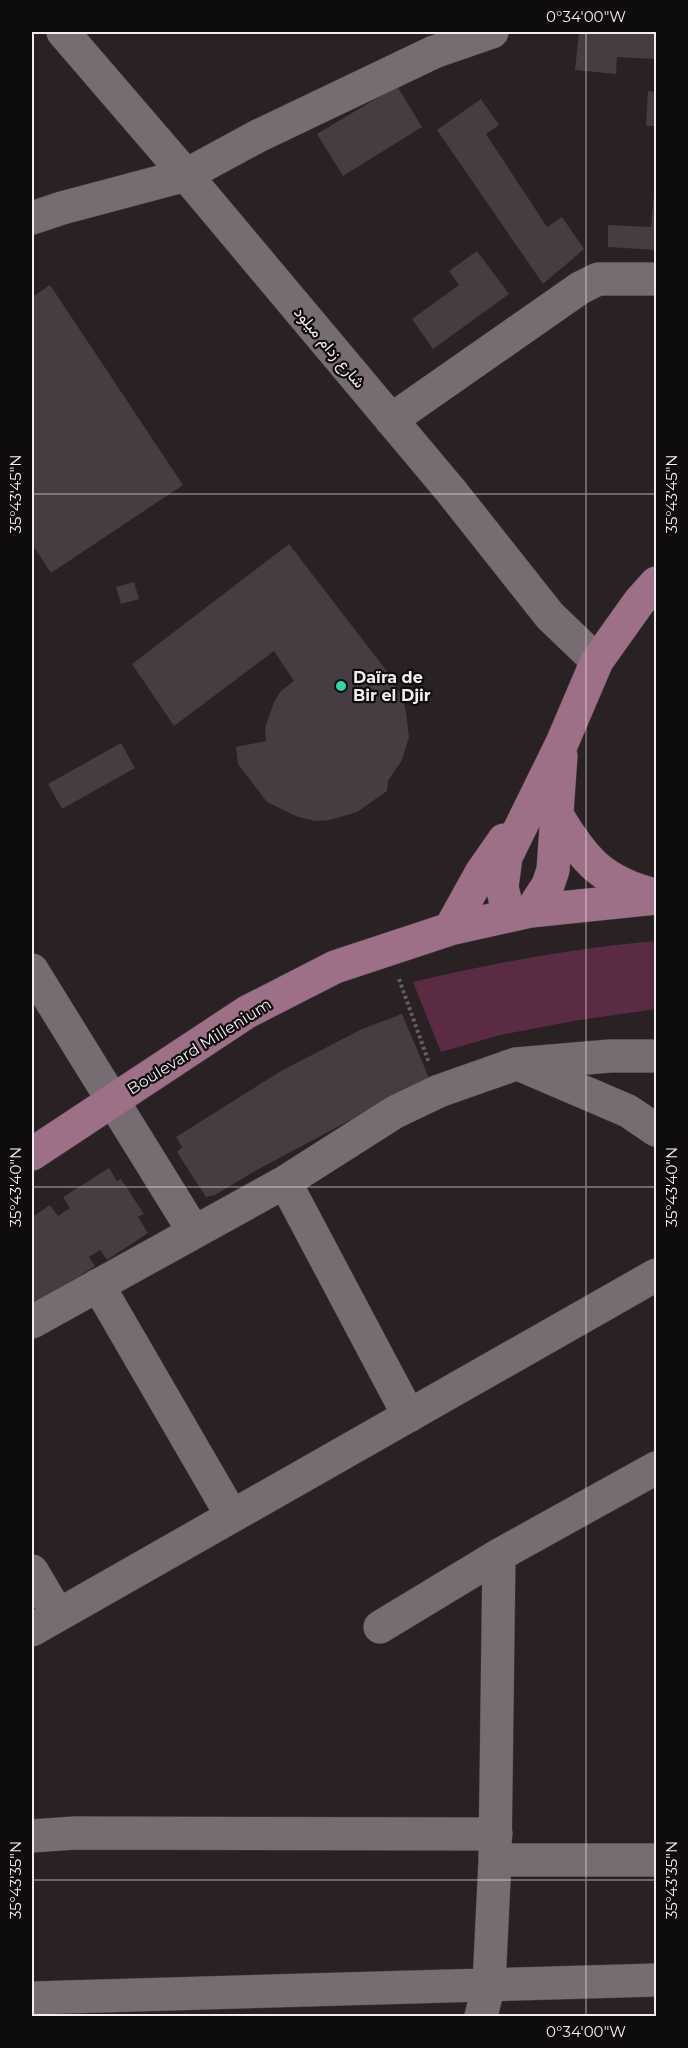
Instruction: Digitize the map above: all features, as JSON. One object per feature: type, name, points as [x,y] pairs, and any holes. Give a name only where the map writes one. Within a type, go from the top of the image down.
[{"type":"main road","points":[[542,812],[553,870],[548,885],[520,913],[502,887],[506,857],[542,812],[562,743],[597,661],[651,598]]},
{"type":"main road","points":[[542,812],[590,863],[611,878],[634,890],[657,897]]},
{"type":"main road","points":[[450,929],[481,873],[542,812]]},
{"type":"main road","name":"Boulevard Millenium","points":[[32,1154],[247,1012],[335,967],[450,929],[520,913],[657,897]]},
{"type":"street","name":"شارع زدام ميلود","points":[[63,32],[391,420],[550,616],[597,661]]},
{"type":"street","points":[[32,218],[186,175],[258,136],[434,52],[492,32]]},
{"type":"street","points":[[391,420],[580,288],[598,279],[657,279]]},
{"type":"street","points":[[32,970],[194,1232]]},
{"type":"street","points":[[32,1322],[285,1182],[395,1112],[439,1091],[516,1064],[610,1056],[657,1056]]},
{"type":"street","points":[[516,1064],[628,1111],[657,1130]]},
{"type":"street","points":[[285,1182],[409,1416]]},
{"type":"street","points":[[32,1571],[45,1623],[657,1275]]},
{"type":"street","points":[[98,1285],[232,1516]]},
{"type":"street","points":[[380,1627],[499,1555],[657,1468]]},
{"type":"street","points":[[481,2016],[489,1984],[496,1847],[499,1555]]},
{"type":"street","points":[[32,1836],[75,1833],[496,1847],[657,1860]]},
{"type":"street","points":[[40,2016],[32,2000],[657,1980]]},
{"type":"path","points":[[388,950],[439,1091]]},
{"type":"shaded area","points":[[656,941],[656,1009],[573,1021],[500,1035],[441,1052],[413,982],[534,957]]},
{"type":"building","points":[[579,32],[656,32],[656,59],[617,57],[616,74],[575,70]]},
{"type":"building","points":[[397,86],[422,127],[343,176],[317,134]]},
{"type":"building","points":[[648,91],[656,92],[656,126],[646,126]]},
{"type":"building","points":[[481,99],[499,125],[486,134],[547,227],[562,217],[584,249],[543,284],[437,130]]},
{"type":"building","points":[[655,179],[656,250],[608,247],[608,225],[651,227]]},
{"type":"building","points":[[477,251],[509,294],[433,349],[412,319],[459,285],[449,271]]},
{"type":"building","points":[[50,285],[183,485],[51,573],[32,544],[32,297]]},
{"type":"building","name":"Daïra de Bir el Djir","points":[[289,544],[389,674],[402,697],[406,712],[409,737],[402,760],[388,781],[387,791],[357,812],[330,820],[316,821],[298,817],[267,802],[238,764],[236,747],[266,741],[265,728],[274,702],[281,691],[294,681],[274,651],[174,726],[132,664]]},
{"type":"building","points":[[134,582],[139,599],[121,604],[116,587]]},
{"type":"building","points":[[121,743],[135,768],[62,809],[48,784]]},
{"type":"building","points":[[402,1014],[429,1078],[255,1171],[215,1195],[206,1197],[177,1152],[182,1147],[176,1137],[281,1071],[362,1029]]},
{"type":"building","points":[[109,1168],[117,1181],[121,1179],[144,1214],[138,1217],[148,1233],[107,1260],[100,1250],[89,1257],[95,1266],[32,1307],[32,1217],[50,1205],[58,1216],[70,1208],[63,1197]]},
{"type":"place","name":"Daïra de Bir el Djir","points":[[341,686]]}]
